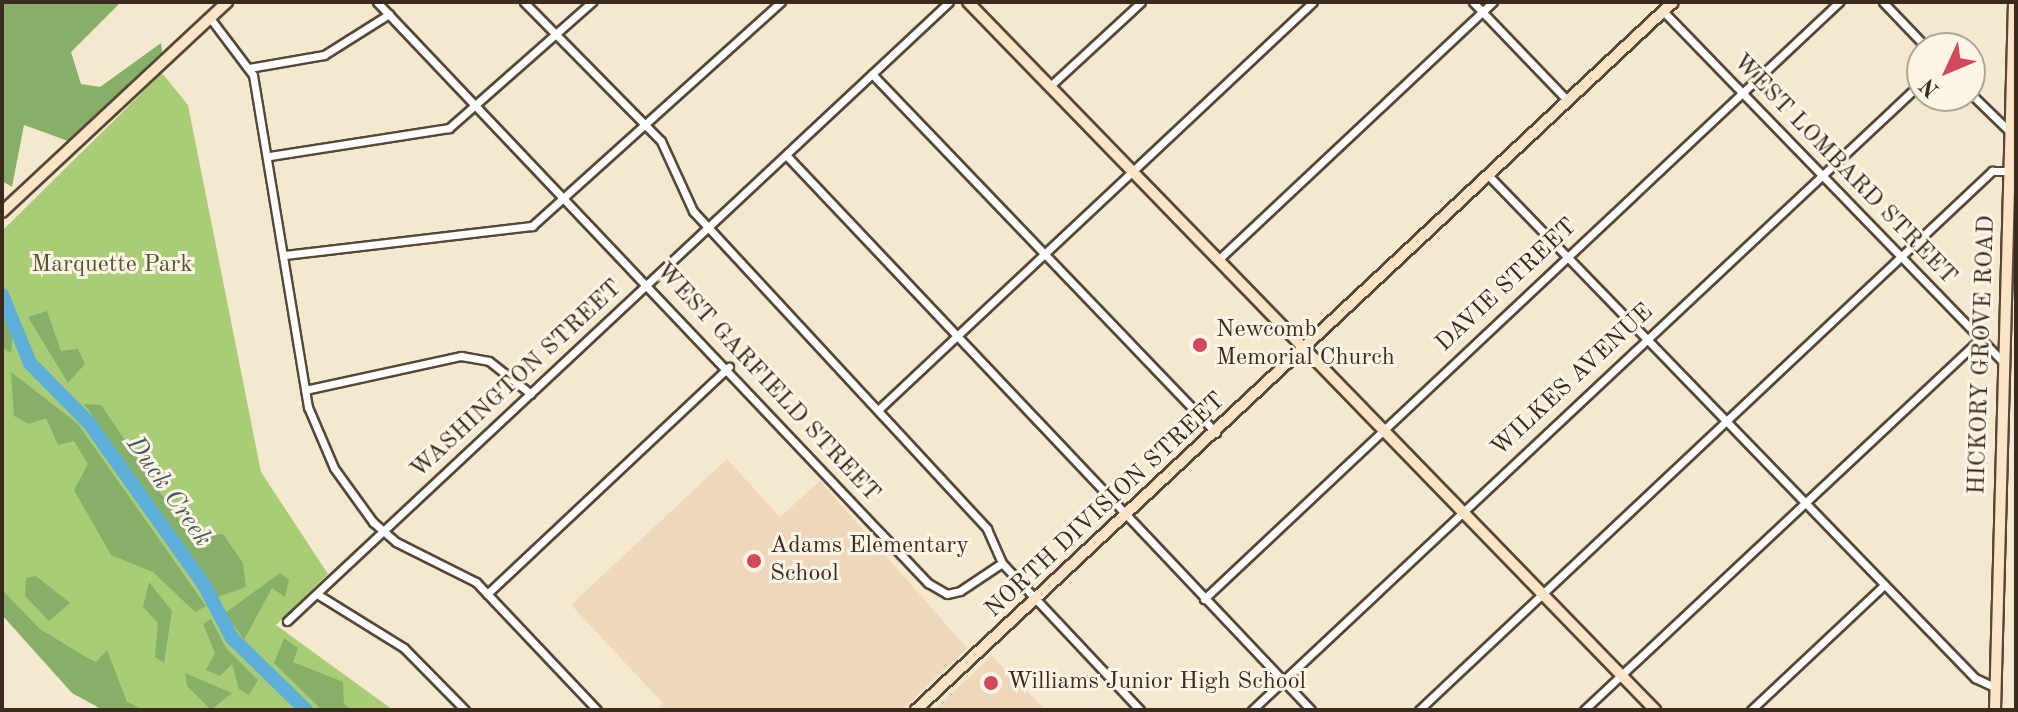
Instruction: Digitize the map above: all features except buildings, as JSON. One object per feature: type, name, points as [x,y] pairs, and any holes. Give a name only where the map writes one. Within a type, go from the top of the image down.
[{"type":"main road","points":[[2,212],[227,2]]},
{"type":"main road","points":[[968,2],[1655,710]]},
{"type":"main road","name":"WEST LOMBARD STREET","points":[[1654,2],[1663,11]]},
{"type":"main road","name":"NORTH DIVISION STREET","points":[[916,710],[1216,433],[1673,2]]},
{"type":"main road","name":"HICKORY GROVE ROAD","points":[[1995,710],[2005,364],[2011,333],[2009,171],[2014,2]]},
{"type":"street","name":"WEST GARFIELD STREET","points":[[377,2],[729,367],[938,591],[960,591],[1002,563]]},
{"type":"street","points":[[524,2],[648,127],[708,228],[987,529],[1002,563],[1140,710]]},
{"type":"street","points":[[270,156],[439,131],[478,107],[592,2]]},
{"type":"street","points":[[284,255],[518,229],[568,201],[781,2]]},
{"type":"street","name":"WASHINGTON STREET","points":[[287,621],[949,2]]},
{"type":"street","points":[[1049,87],[1141,2]]},
{"type":"street","points":[[878,410],[1313,2]]},
{"type":"street","points":[[1473,2],[1568,101]]},
{"type":"street","points":[[1218,260],[1493,2]]},
{"type":"street","name":"DAVIE STREET","points":[[1204,599],[1568,255],[1744,95],[1839,2]]},
{"type":"street","points":[[1883,2],[1912,32]]},
{"type":"street","name":"WEST LOMBARD STREET","points":[[1663,11],[2005,364]]},
{"type":"street","points":[[249,68],[324,55],[389,14]]},
{"type":"street","points":[[210,18],[249,68],[270,156],[305,390],[334,468],[384,532],[462,572],[487,594],[597,710]]},
{"type":"street","points":[[872,74],[1216,433]]},
{"type":"street","name":"WILKES AVENUE","points":[[1252,710],[1906,97]]},
{"type":"street","points":[[1986,111],[2012,140]]},
{"type":"street","points":[[786,155],[961,334],[1124,518],[1311,710]]},
{"type":"street","points":[[1419,710],[1992,171],[2009,171]]},
{"type":"street","points":[[1489,176],[1975,678],[1996,688]]},
{"type":"street","points":[[1584,710],[1980,339]]},
{"type":"street","points":[[305,390],[461,356],[489,361],[531,394]]},
{"type":"street","points":[[487,594],[729,367]]},
{"type":"street","points":[[1751,710],[1884,585]]},
{"type":"street","points":[[317,594],[404,648],[465,710]]},
{"type":"shaded area","name":"Adams Elementary School","points":[[727,459],[780,517],[820,481],[967,648],[902,710],[657,710],[663,703],[571,605]]},
{"type":"shaded area","name":"Williams Junior High School","points":[[992,656],[1046,710],[934,710]]},
{"type":"green space","points":[[2,2],[121,2],[71,52],[81,84],[100,87],[161,43],[162,52],[68,141],[24,125],[12,187],[2,181]]},
{"type":"green space","name":"Marquette Park","points":[[162,73],[188,105],[261,472],[328,574],[276,625],[393,710],[100,710],[2,610],[2,231]]},
{"type":"green space","points":[[2,304],[13,331],[11,353],[2,347]]},
{"type":"green space","points":[[47,311],[61,351],[78,349],[85,364],[68,383],[28,317]]},
{"type":"green space","points":[[11,372],[78,424],[206,606],[195,612],[153,572],[111,555],[74,490],[88,464],[74,441],[58,445],[46,418],[29,424],[14,416]]},
{"type":"green space","points":[[84,404],[101,405],[190,536],[223,534],[243,563],[246,587],[218,597]]},
{"type":"green space","points":[[280,573],[289,580],[285,597],[272,588],[244,640],[225,613]]},
{"type":"green space","points":[[36,576],[70,603],[49,621],[25,596],[26,578]]},
{"type":"green space","points":[[149,582],[172,611],[164,663],[155,657],[158,623],[143,607]]},
{"type":"green space","points":[[2,590],[40,629],[86,657],[96,662],[107,650],[127,702],[144,710],[103,710],[72,693],[2,615]]},
{"type":"green space","points":[[211,619],[226,648],[258,680],[249,695],[239,689],[232,664],[220,676],[206,670],[215,653],[203,624]]},
{"type":"green space","points":[[284,638],[298,648],[293,662],[343,682],[344,704],[352,710],[322,710],[274,663]]},
{"type":"green space","points":[[185,673],[232,693],[211,710],[187,686]]},
{"type":"waterway","name":"Duck Creek","points":[[2,295],[30,363],[89,423],[204,585],[232,638],[306,710]]},
{"type":"place","name":"Newcomb Memorial Church","points":[[1200,345]]},
{"type":"place","name":"Adams Elementary School","points":[[754,561]]},
{"type":"place","name":"Williams Junior High School","points":[[991,683]]}]
